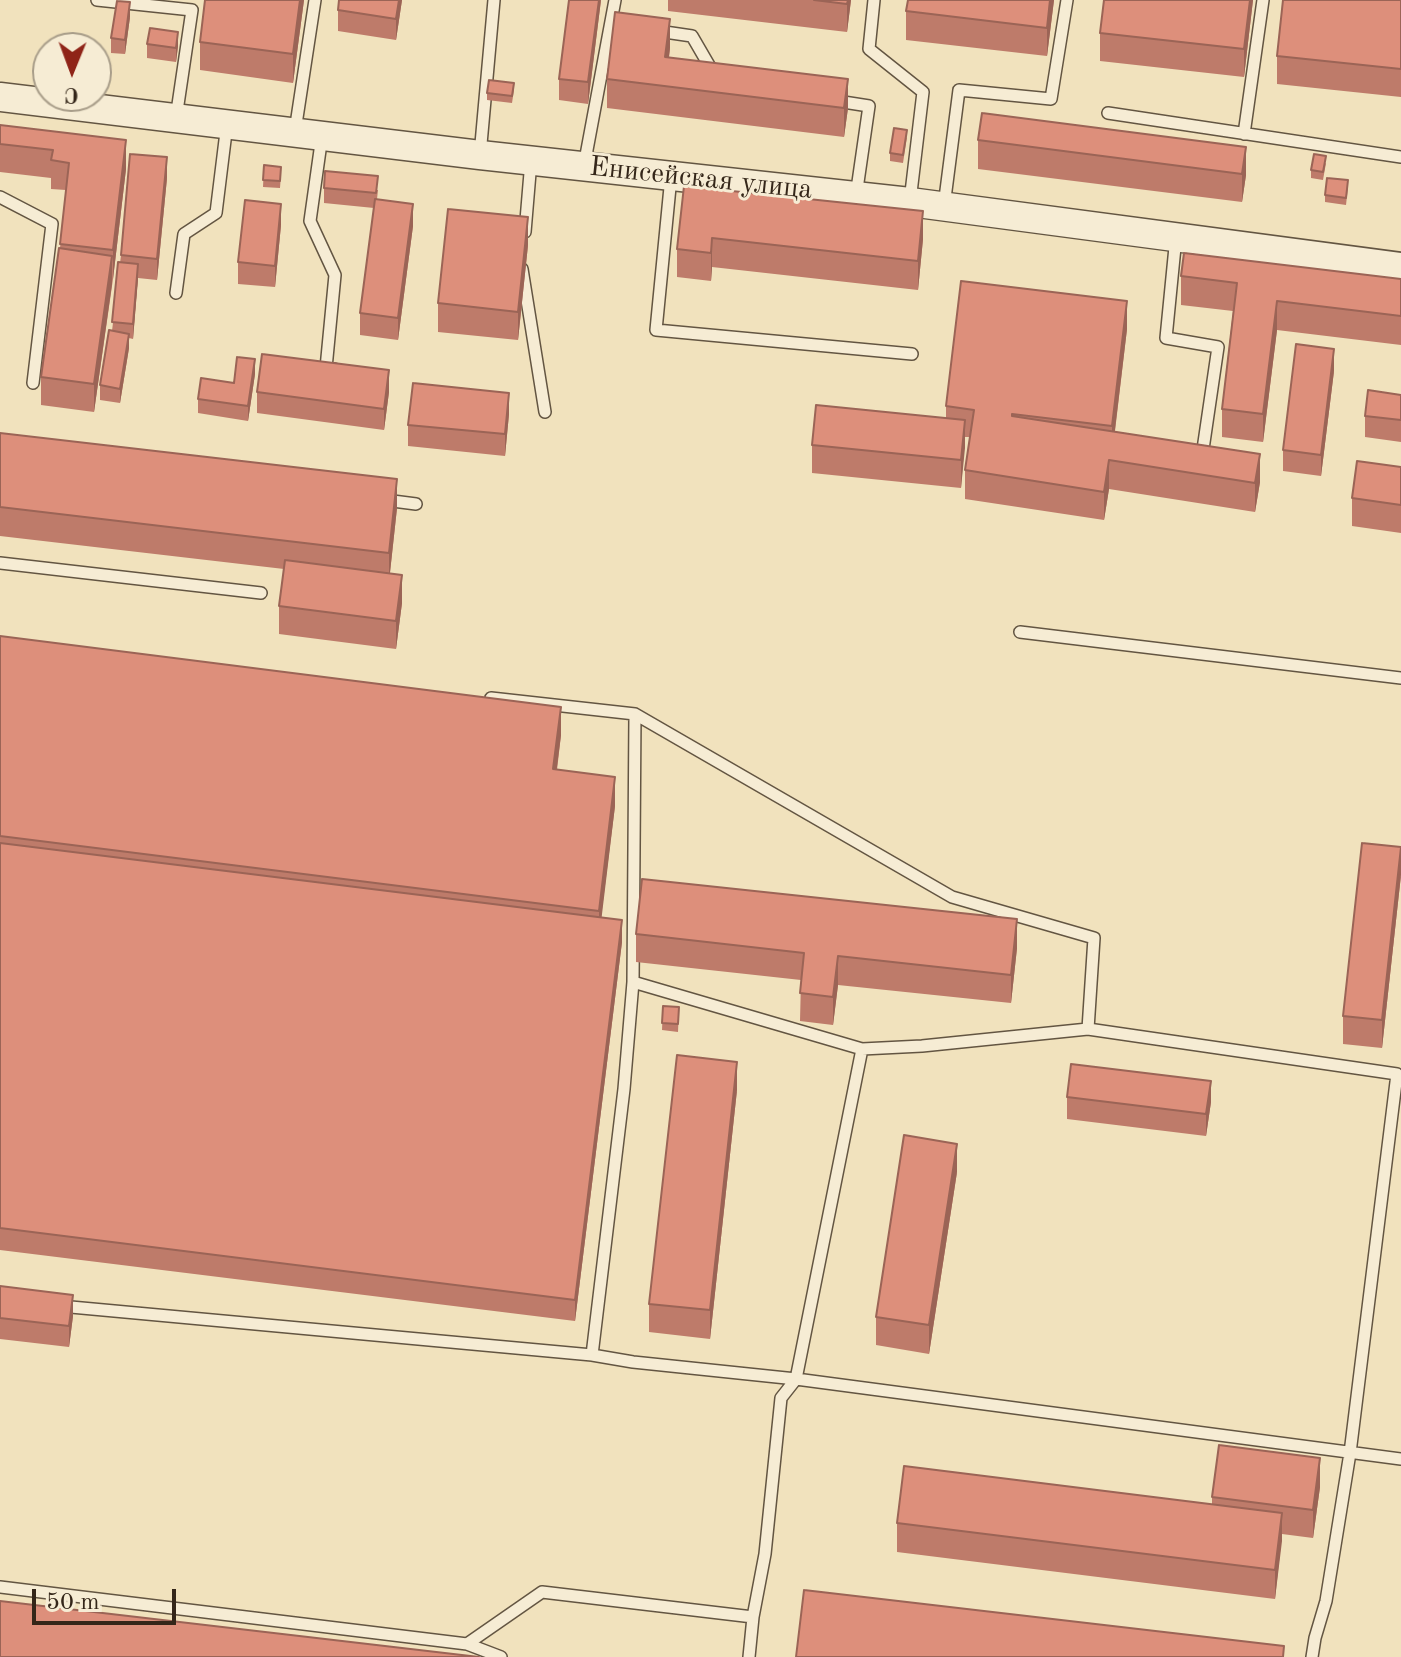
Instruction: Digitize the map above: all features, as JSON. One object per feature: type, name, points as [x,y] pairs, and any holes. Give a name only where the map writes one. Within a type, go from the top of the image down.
[{"type":"street","name":"Енисейская улица","points":[[0,97],[531,161],[910,202],[1401,267]]},
{"type":"lane","points":[[97,0],[192,10],[176,118]]},
{"type":"lane","points":[[315,0],[308,134],[310,221],[335,275],[326,368],[341,370]]},
{"type":"lane","points":[[480,155],[494,0]]},
{"type":"lane","points":[[584,166],[615,0]]},
{"type":"lane","points":[[874,0],[869,49],[923,92],[910,202]]},
{"type":"lane","points":[[944,207],[959,90],[1051,99],[1067,0]]},
{"type":"lane","points":[[1244,134],[1263,0]]},
{"type":"lane","points":[[610,24],[624,26]]},
{"type":"lane","points":[[651,30],[692,36],[710,67]]},
{"type":"lane","points":[[822,99],[869,106],[855,196]]},
{"type":"lane","points":[[1108,113],[1401,157]]},
{"type":"lane","points":[[176,293],[184,234],[216,213],[227,124]]},
{"type":"lane","points":[[524,237],[531,161]]},
{"type":"lane","points":[[672,176],[656,330],[912,354]]},
{"type":"lane","points":[[0,197],[52,224],[33,383]]},
{"type":"lane","points":[[1176,237],[1166,338],[1218,347],[1202,456]]},
{"type":"lane","points":[[523,252],[521,267],[545,412]]},
{"type":"lane","points":[[370,498],[416,504]]},
{"type":"lane","points":[[0,563],[261,593]]},
{"type":"lane","points":[[1020,632],[1401,678]]},
{"type":"lane","points":[[476,696],[635,714],[952,897],[1094,938],[1088,1029]]},
{"type":"lane","points":[[592,1355],[624,1089],[633,982],[635,714]]},
{"type":"lane","points":[[633,982],[862,1049],[1088,1029],[1397,1074],[1350,1453],[1326,1601],[1312,1657]]},
{"type":"lane","points":[[749,1657],[765,1554],[781,1398],[796,1379],[862,1049]]},
{"type":"lane","points":[[47,1305],[592,1355],[1401,1459]]},
{"type":"lane","points":[[0,1587],[467,1644],[501,1657]]},
{"type":"lane","points":[[467,1644],[542,1592],[753,1617]]},
{"type":"building","points":[[205,0],[300,0],[293,54],[200,42]]},
{"type":"building","points":[[339,0],[399,0],[396,19],[338,10]]},
{"type":"building","points":[[569,0],[599,0],[588,82],[559,79]]},
{"type":"building","points":[[814,0],[848,0],[847,4]]},
{"type":"building","points":[[908,0],[1050,0],[1047,28],[906,11]]},
{"type":"building","points":[[1104,0],[1250,0],[1244,49],[1100,33]]},
{"type":"building","points":[[1283,0],[1401,0],[1401,69],[1277,56]]},
{"type":"building","points":[[117,1],[130,2],[125,40],[112,38]]},
{"type":"building","points":[[615,12],[670,19],[665,57],[848,79],[844,108],[607,79]]},
{"type":"building","points":[[150,28],[178,32],[176,48],[147,44]]},
{"type":"building","points":[[489,80],[514,83],[512,96],[487,93]]},
{"type":"building","points":[[982,113],[1246,147],[1242,174],[978,140]]},
{"type":"building","points":[[0,125],[126,140],[113,250],[60,244],[69,163],[51,160],[53,150],[0,144]]},
{"type":"building","points":[[894,128],[907,130],[903,155],[890,153]]},
{"type":"building","points":[[130,154],[167,157],[157,259],[121,255]]},
{"type":"building","points":[[1314,154],[1326,156],[1323,172],[1311,170]]},
{"type":"building","points":[[264,165],[281,167],[280,181],[263,180]]},
{"type":"building","points":[[325,171],[378,176],[376,193],[324,188]]},
{"type":"building","points":[[1327,178],[1348,180],[1346,198],[1325,195]]},
{"type":"building","points":[[684,186],[923,211],[918,261],[712,238],[711,253],[677,249]]},
{"type":"building","points":[[375,199],[413,204],[398,318],[360,313]]},
{"type":"building","points":[[245,200],[281,204],[275,266],[238,262]]},
{"type":"building","points":[[448,209],[528,217],[518,312],[438,303]]},
{"type":"building","points":[[59,248],[112,256],[94,384],[41,377]]},
{"type":"building","points":[[1184,253],[1401,279],[1401,316],[1277,301],[1263,414],[1222,409],[1237,283],[1181,276]]},
{"type":"building","points":[[118,262],[138,264],[133,324],[112,322]]},
{"type":"building","points":[[961,281],[1127,301],[1112,426],[1012,416],[1260,454],[1255,483],[1109,460],[1104,492],[965,470],[974,410],[946,406]]},
{"type":"building","points":[[109,330],[129,334],[120,389],[100,385]]},
{"type":"building","points":[[1296,344],[1334,349],[1321,455],[1283,450]]},
{"type":"building","points":[[262,354],[389,370],[384,409],[257,392]]},
{"type":"building","points":[[237,357],[255,359],[248,406],[198,399],[201,378],[234,383]]},
{"type":"building","points":[[413,383],[509,393],[505,434],[408,425]]},
{"type":"building","points":[[1368,390],[1401,395],[1401,420],[1365,416]]},
{"type":"building","points":[[816,405],[965,420],[961,460],[812,445]]},
{"type":"building","points":[[0,433],[397,479],[389,553],[0,507]]},
{"type":"building","points":[[1357,461],[1401,467],[1401,505],[1352,498]]},
{"type":"building","points":[[285,560],[402,575],[396,621],[279,606]]},
{"type":"building","points":[[0,636],[561,707],[553,769],[615,777],[599,911],[0,836]]},
{"type":"building","points":[[0,843],[622,920],[575,1300],[0,1228]]},
{"type":"building","points":[[1362,843],[1401,847],[1382,1020],[1343,1016]]},
{"type":"building","points":[[642,879],[1017,919],[1011,975],[838,956],[833,997],[800,993],[804,953],[636,934]]},
{"type":"building","points":[[663,1006],[679,1007],[678,1024],[662,1023]]},
{"type":"building","points":[[677,1055],[737,1062],[710,1310],[649,1304]]},
{"type":"building","points":[[1071,1064],[1211,1081],[1206,1114],[1067,1097]]},
{"type":"building","points":[[904,1135],[957,1144],[929,1325],[876,1317]]},
{"type":"building","points":[[0,1286],[73,1295],[69,1326],[0,1318]]},
{"type":"building","points":[[1219,1445],[1320,1458],[1313,1510],[1212,1497]]},
{"type":"building","points":[[904,1466],[1282,1513],[1275,1570],[897,1523]]},
{"type":"building","points":[[804,1590],[1284,1646],[1283,1657],[796,1657]]},
{"type":"building","points":[[0,1601],[479,1657],[0,1657]]}]
